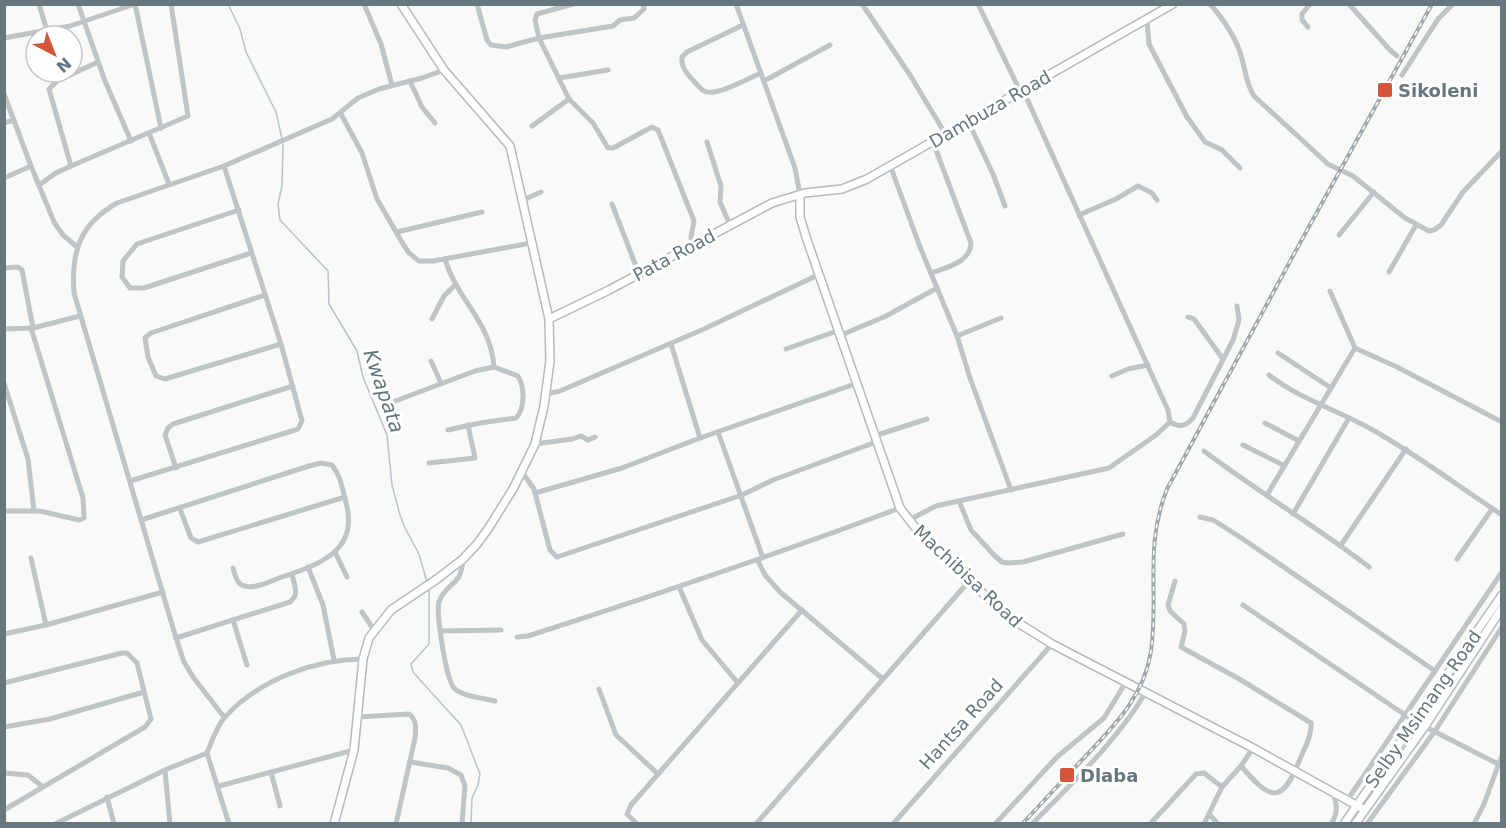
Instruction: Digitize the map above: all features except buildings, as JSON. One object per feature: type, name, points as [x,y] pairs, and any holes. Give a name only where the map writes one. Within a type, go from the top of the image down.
[{"type":"street","points":[[39,4],[45,24]]},
{"type":"street","points":[[78,4],[98,62],[130,141]]},
{"type":"street","points":[[39,185],[71,166],[186,119],[189,115],[171,4]]},
{"type":"street","points":[[364,4],[381,44],[392,85]]},
{"type":"street","points":[[334,824],[354,750],[365,649],[374,630],[391,610],[437,579],[463,558],[488,529],[522,472],[535,444],[546,394],[550,361],[549,319],[510,146],[444,70],[401,4]]},
{"type":"street","points":[[477,4],[487,40],[491,45],[506,47],[539,38],[613,26],[620,20],[634,18],[644,9],[643,4]]},
{"type":"street","points":[[573,4],[537,14],[539,38],[570,99],[593,123],[609,149],[652,127],[657,130],[694,221],[691,237],[693,246]]},
{"type":"street","points":[[736,4],[795,168],[800,195]]},
{"type":"street","points":[[862,4],[910,75],[946,135]]},
{"type":"street","points":[[978,4],[1022,91],[1148,365],[1168,410],[1170,422]]},
{"type":"street","name":"Dambuza Road","points":[[800,195],[846,188],[946,135],[1173,4]]},
{"type":"street","points":[[1210,4],[1236,42],[1242,57],[1248,86],[1254,96],[1324,160],[1353,176],[1416,225],[1429,231],[1437,228],[1463,192],[1502,151]]},
{"type":"street","points":[[1308,27],[1302,20],[1302,14],[1310,4]]},
{"type":"street","points":[[1349,4],[1397,56]]},
{"type":"street","points":[[1402,75],[1438,19],[1453,4]]},
{"type":"street","points":[[73,24],[135,5],[161,128]]},
{"type":"street","points":[[1147,19],[1149,45],[1183,111],[1203,140],[1222,150],[1240,168]]},
{"type":"street","points":[[743,25],[687,52],[682,57],[682,64],[686,73],[702,89],[709,92],[723,90],[761,73]]},
{"type":"street","points":[[4,38],[24,35]]},
{"type":"street","points":[[764,81],[830,45]]},
{"type":"street","points":[[71,166],[49,89],[57,81],[98,62]]},
{"type":"street","points":[[224,717],[183,662],[74,293],[73,275],[77,247],[89,224],[117,203],[224,166],[332,120],[358,99],[392,85],[444,70]]},
{"type":"street","points":[[559,78],[608,70]]},
{"type":"street","points":[[410,81],[422,107],[435,123]]},
{"type":"street","points":[[4,94],[54,222],[63,235],[77,247]]},
{"type":"street","points":[[532,126],[570,99]]},
{"type":"street","points":[[341,114],[362,153],[377,200],[409,253],[419,261],[445,259],[531,243]]},
{"type":"street","points":[[4,123],[14,120]]},
{"type":"street","points":[[968,121],[1005,206]]},
{"type":"street","points":[[149,133],[169,184]]},
{"type":"street","points":[[707,142],[721,186],[720,202],[730,225]]},
{"type":"street","points":[[931,273],[964,259],[970,253],[971,243],[933,142]]},
{"type":"street","points":[[890,165],[957,336],[1011,490]]},
{"type":"street","points":[[4,178],[31,166]]},
{"type":"street","points":[[130,481],[298,429],[303,421],[224,166]]},
{"type":"street","points":[[1079,215],[1116,199],[1138,186],[1152,193],[1157,200]]},
{"type":"street","points":[[521,201],[541,192]]},
{"type":"street","points":[[1339,235],[1374,192]]},
{"type":"street","name":"Pata Road","points":[[549,319],[772,203],[800,195]]},
{"type":"street","name":"Machibisa Road","points":[[800,195],[801,217],[818,275],[900,508],[909,520],[1004,614],[1052,644],[1253,748],[1365,810]]},
{"type":"street","points":[[612,204],[639,274]]},
{"type":"street","points":[[239,210],[137,244],[123,261],[123,277],[130,288],[144,288],[251,253]]},
{"type":"street","points":[[397,232],[482,212]]},
{"type":"street","points":[[1389,272],[1416,225]]},
{"type":"street","points":[[445,259],[455,285],[480,320],[492,352],[494,367]]},
{"type":"street","points":[[4,268],[18,267],[22,270],[32,328],[85,508],[84,518],[79,520],[34,511],[4,511]]},
{"type":"street","points":[[546,394],[560,391],[671,344],[818,275]]},
{"type":"street","points":[[432,319],[444,296],[455,285]]},
{"type":"street","points":[[786,349],[838,334],[886,316],[937,288]]},
{"type":"street","points":[[1330,291],[1355,348],[1397,367],[1502,422]]},
{"type":"street","points":[[265,295],[151,333],[145,338],[148,357],[156,376],[165,379],[281,344]]},
{"type":"street","points":[[1170,422],[1178,426],[1189,422],[1237,330],[1239,320],[1237,306]]},
{"type":"street","points":[[4,330],[32,328],[80,316]]},
{"type":"street","points":[[1188,317],[1197,323],[1223,359]]},
{"type":"street","points":[[957,336],[1001,318]]},
{"type":"street","points":[[671,344],[700,438]]},
{"type":"street","points":[[1267,495],[1355,348]]},
{"type":"street","points":[[1278,353],[1331,388]]},
{"type":"street","points":[[430,361],[441,383]]},
{"type":"street","points":[[1112,376],[1128,369],[1148,365]]},
{"type":"street","points":[[390,403],[441,383],[494,367],[515,373],[521,379],[523,392],[520,413],[516,418],[448,430]]},
{"type":"street","points":[[1269,375],[1291,392],[1349,418],[1406,449],[1502,515]]},
{"type":"street","points":[[4,383],[28,459],[34,511]]},
{"type":"street","points":[[535,493],[622,468],[855,384]]},
{"type":"street","points":[[176,468],[165,435],[173,424],[293,386]]},
{"type":"street","points":[[4,409],[12,406]]},
{"type":"street","points":[[1293,514],[1349,418]]},
{"type":"street","points":[[522,472],[535,493],[550,550],[552,555],[557,557],[742,495],[773,480],[927,419]]},
{"type":"street","points":[[909,520],[936,506],[1109,468],[1148,441],[1170,422]]},
{"type":"street","points":[[1265,423],[1299,441]]},
{"type":"street","points":[[429,463],[454,459],[473,460],[475,458],[468,425]]},
{"type":"street","points":[[718,432],[742,495],[760,559],[771,582],[883,679]]},
{"type":"street","points":[[535,444],[581,436],[588,440],[595,437]]},
{"type":"street","points":[[1243,445],[1283,465]]},
{"type":"street","points":[[1341,545],[1406,449]]},
{"type":"street","points":[[1204,452],[1341,545],[1369,567]]},
{"type":"street","points":[[141,520],[321,463],[332,465],[336,470],[350,514],[343,541],[335,552],[327,560],[256,586],[244,586],[237,579],[233,568]]},
{"type":"street","points":[[180,509],[191,538],[198,542],[345,497]]},
{"type":"street","points":[[959,501],[975,536],[1002,562],[1023,562],[1123,534]]},
{"type":"street","points":[[517,637],[528,636],[679,587],[900,508]]},
{"type":"street","points":[[1456,559],[1492,509]]},
{"type":"street","points":[[1200,517],[1208,518],[1222,526],[1435,671]]},
{"type":"street","points":[[335,552],[347,577]]},
{"type":"street","points":[[31,558],[46,625]]},
{"type":"street","points":[[463,558],[460,577],[443,594],[438,606],[442,649],[453,687],[460,692],[495,701]]},
{"type":"street","points":[[308,567],[323,605],[334,660]]},
{"type":"street","points":[[1346,821],[1346,798],[1502,572]]},
{"type":"street","points":[[176,638],[290,602],[296,596],[292,574]]},
{"type":"street","points":[[756,824],[970,580]]},
{"type":"street","points":[[1175,581],[1168,606],[1170,611],[1184,624],[1185,631],[1180,648],[1241,680],[1311,723],[1310,733],[1296,771],[1291,781],[1280,792],[1271,793],[1254,782],[1241,766]]},
{"type":"street","points":[[679,587],[702,640],[738,683]]},
{"type":"street","points":[[4,634],[46,625],[163,592]]},
{"type":"street","name":"Selby Msimang Road","points":[[1346,821],[1502,595]]},
{"type":"street","points":[[1243,604],[1414,721],[1498,764]]},
{"type":"street","name":"Selby Msimang Road","points":[[1355,824],[1425,726],[1502,608]]},
{"type":"street","points":[[637,824],[628,816],[628,809],[802,610]]},
{"type":"street","points":[[362,612],[374,630]]},
{"type":"street","points":[[233,620],[247,665]]},
{"type":"street","points":[[1366,824],[1435,731],[1502,627]]},
{"type":"street","points":[[442,631],[501,630]]},
{"type":"street","name":"Hantsa Road","points":[[893,824],[1052,644]]},
{"type":"street","points":[[4,683],[127,653],[137,663],[152,719],[149,723],[4,810]]},
{"type":"street","points":[[55,824],[65,821],[107,797],[207,753],[224,717],[266,685],[311,666],[334,660],[363,659]]},
{"type":"street","points":[[995,824],[1057,757],[1104,718],[1126,682]]},
{"type":"street","points":[[599,689],[615,735],[658,774]]},
{"type":"street","points":[[4,727],[50,719],[144,692]]},
{"type":"street","points":[[1032,824],[1102,753],[1125,725],[1146,693]]},
{"type":"street","points":[[358,717],[409,714],[413,717],[416,728],[396,824]]},
{"type":"street","points":[[1204,824],[1222,787],[1241,766],[1253,748]]},
{"type":"street","points":[[219,786],[354,750]]},
{"type":"street","points":[[207,753],[229,824]]},
{"type":"street","points":[[1474,824],[1502,755]]},
{"type":"street","points":[[410,762],[448,768],[461,775],[465,786],[462,824]]},
{"type":"street","points":[[165,770],[170,824]]},
{"type":"street","points":[[271,772],[280,806]]},
{"type":"street","points":[[4,773],[28,775],[43,787]]},
{"type":"street","points":[[1150,824],[1196,774],[1204,773],[1222,787]]},
{"type":"street","points":[[1331,790],[1337,807],[1331,824]]},
{"type":"street","points":[[107,797],[114,824]]},
{"type":"street","points":[[1209,814],[1218,824]]},
{"type":"waterway","name":"Kwapata","points":[[228,4],[240,29],[246,52],[276,112],[282,139]]},
{"type":"waterway","name":"Kwapata","points":[[283,144],[282,186],[278,204],[280,220],[328,271],[329,304],[357,351],[363,377],[387,435],[392,485],[400,515],[419,554],[427,582]]},
{"type":"waterway","name":"Kwapata","points":[[429,589],[429,644],[411,664],[413,672],[461,725],[480,774],[472,798],[471,824]]},
{"type":"railway","points":[[1022,824],[1115,724],[1134,698],[1147,668],[1151,651],[1154,550],[1160,510],[1167,489],[1432,4]]},
{"type":"place","name":"Sikoleni","points":[[1385,90]]},
{"type":"place","name":"Dlaba","points":[[1067,775]]}]
